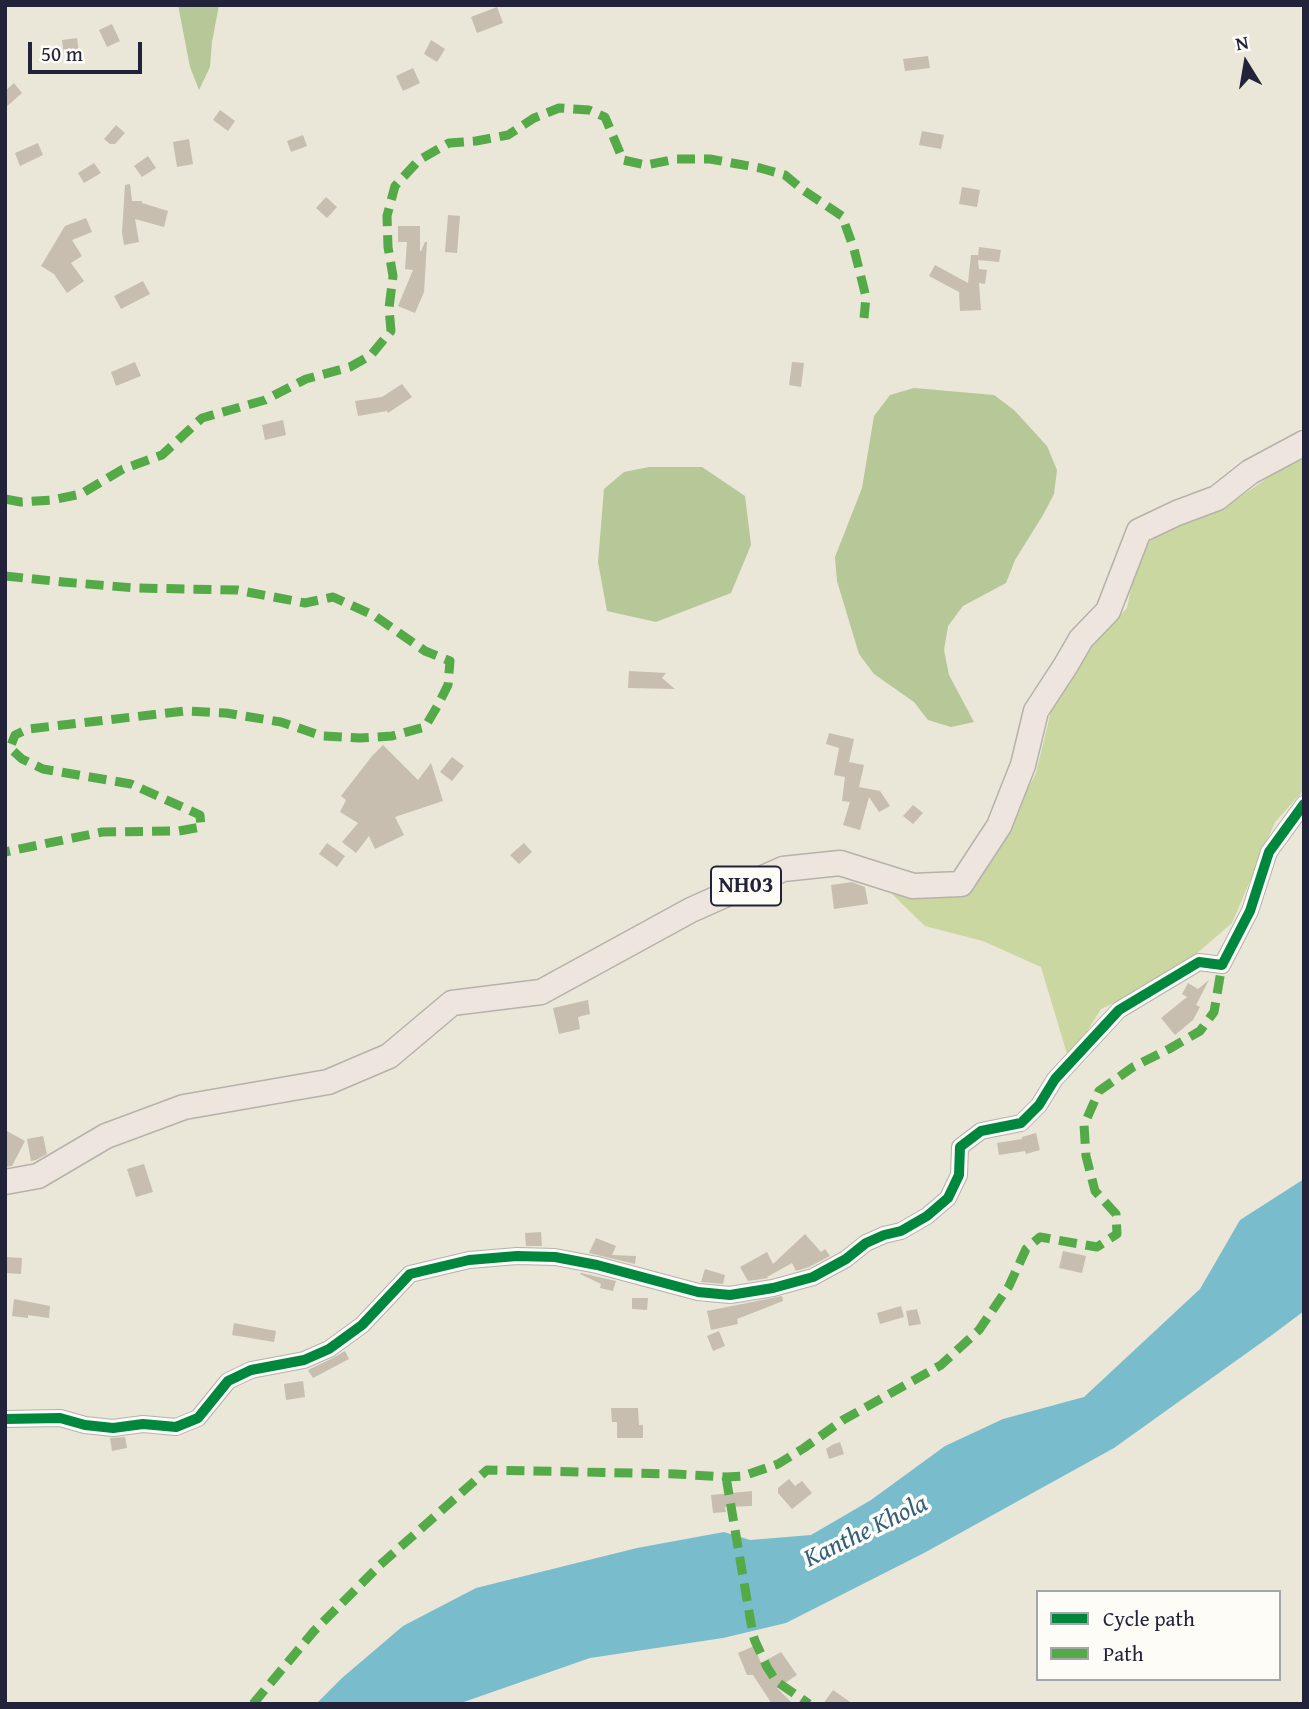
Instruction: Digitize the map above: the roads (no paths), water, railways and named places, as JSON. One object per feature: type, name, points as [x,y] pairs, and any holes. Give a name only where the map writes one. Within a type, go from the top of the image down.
[{"type":"main road","name":"NH03","points":[[5,1182],[38,1176],[106,1136],[184,1107],[328,1082],[388,1056],[452,1003],[541,992],[691,910],[783,869],[839,863],[913,886],[961,884],[999,826],[1023,765],[1036,711],[1081,639],[1108,611],[1139,531],[1217,498],[1250,472],[1304,443]]},
{"type":"street","points":[[5,1419],[60,1418],[85,1425],[113,1428],[143,1424],[176,1427],[198,1418],[228,1381],[251,1370],[304,1360],[329,1349],[362,1325],[410,1273],[469,1260],[517,1256],[555,1257],[597,1265],[698,1292],[730,1295],[773,1288],[813,1277],[846,1259],[866,1243],[884,1234],[901,1231],[927,1216],[948,1198],[959,1175],[960,1147],[981,1131],[1021,1123],[1039,1105],[1055,1079],[1119,1010],[1199,962],[1222,965],[1250,911],[1269,852],[1304,804]]},
{"type":"water","name":"Kanthe Khola","points":[[1304,1179],[1304,1311],[1114,1448],[924,1553],[786,1623],[723,1638],[590,1658],[458,1704],[316,1704],[403,1626],[476,1588],[637,1548],[724,1532],[750,1540],[811,1535],[871,1500],[945,1446],[1003,1419],[1084,1397],[1200,1289],[1240,1220]]}]
